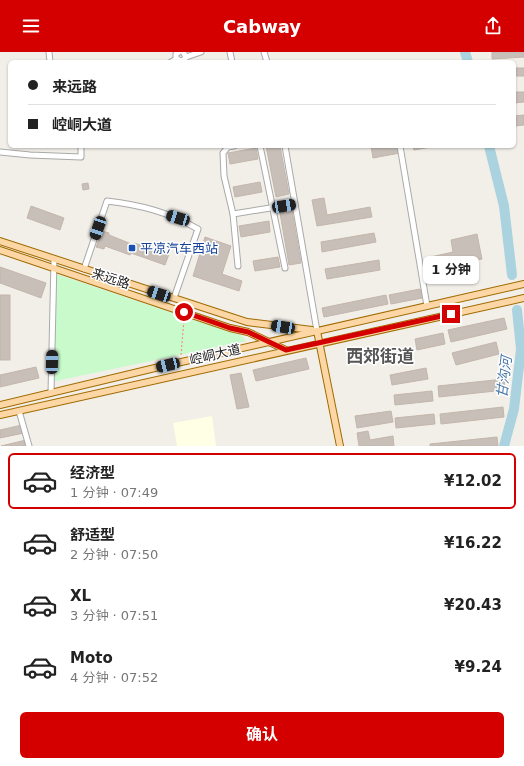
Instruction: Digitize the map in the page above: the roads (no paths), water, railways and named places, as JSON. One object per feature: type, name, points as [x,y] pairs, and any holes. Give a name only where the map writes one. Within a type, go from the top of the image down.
[{"type":"main road","name":"来远路","points":[[0,241],[54,260],[247,322],[317,331]]},
{"type":"main road","name":"来远路","points":[[0,250],[230,328],[248,332],[286,350]]},
{"type":"main road","name":"崆峒大道","points":[[0,405],[180,362],[524,284]]},
{"type":"main road","name":"崆峒大道","points":[[0,415],[524,298]]},
{"type":"main road","points":[[317,331],[340,446]]},
{"type":"street","points":[[177,59],[176,56],[179,52]]},
{"type":"street","points":[[184,58],[201,52]]},
{"type":"street","points":[[0,152],[81,157],[81,148]]},
{"type":"street","points":[[227,148],[222,153],[224,176],[233,214],[238,266]]},
{"type":"street","points":[[260,148],[285,268]]},
{"type":"street","points":[[285,148],[317,331]]},
{"type":"street","points":[[400,148],[427,306]]},
{"type":"street","points":[[84,269],[107,201],[135,204],[178,218],[198,229],[174,298]]},
{"type":"street","points":[[233,214],[295,204]]},
{"type":"street","points":[[51,393],[54,260]]},
{"type":"street","points":[[19,411],[29,446]]},
{"type":"waterway","name":"甘沟河","points":[[465,52],[467,60]]},
{"type":"waterway","name":"甘沟河","points":[[490,148],[504,206],[512,275]]},
{"type":"waterway","name":"甘沟河","points":[[504,446],[514,409],[521,349],[517,310]]},
{"type":"place","name":"平凉汽车西站","points":[[132,248]]},
{"type":"district","name":"西郊街道","points":[[380,356]]}]
